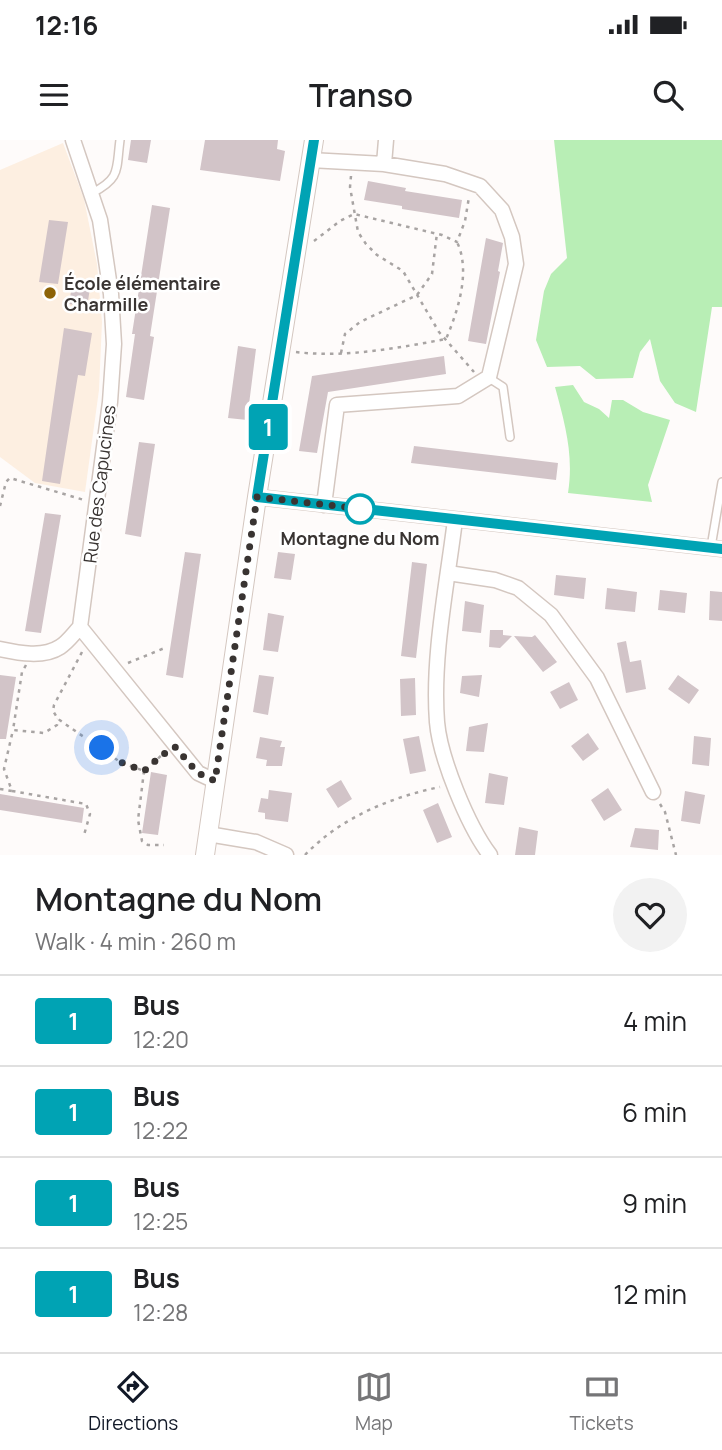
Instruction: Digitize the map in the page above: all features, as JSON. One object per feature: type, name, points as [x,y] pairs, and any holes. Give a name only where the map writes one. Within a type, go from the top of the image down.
[{"type":"street","name":"Rue des Capucines","points":[[73,140],[92,192],[107,257],[114,344],[110,402],[80,627]]},
{"type":"street","points":[[205,855],[257,497],[314,140]]},
{"type":"street","points":[[384,164],[386,140]]},
{"type":"street","points":[[310,160],[384,164],[445,174],[480,187],[502,210],[512,237],[516,264],[489,377],[458,396],[337,405],[324,505]]},
{"type":"street","points":[[257,497],[716,549]]},
{"type":"street","points":[[455,520],[437,670],[437,724],[454,785],[478,839],[490,855]]},
{"type":"street","points":[[448,573],[495,579],[518,588],[551,615],[597,678],[653,792]]},
{"type":"street","points":[[0,649],[29,653],[48,651],[60,647],[80,627],[175,747],[198,773],[215,781]]},
{"type":"street","points":[[208,834],[256,842],[286,855]]},
{"type":"lane","points":[[92,192],[110,183],[115,177],[120,140]]},
{"type":"lane","points":[[489,377],[503,387],[510,437]]},
{"type":"lane","points":[[716,549],[722,482]]},
{"type":"path","points":[[351,162],[350,187],[358,232],[377,255],[403,271],[446,339],[473,371],[489,377]]},
{"type":"path","points":[[457,242],[465,221],[471,183]]},
{"type":"path","points":[[295,259],[315,239],[354,214],[437,233],[457,242],[463,254],[464,268],[454,320],[446,339]]},
{"type":"path","points":[[341,353],[345,334],[360,322],[417,295],[432,274],[437,233]]},
{"type":"path","points":[[280,351],[320,355],[410,346],[446,339]]},
{"type":"path","points":[[0,506],[6,482],[10,478],[84,500]]},
{"type":"path","points":[[92,642],[80,654],[53,710],[58,719],[120,762],[144,771]]},
{"type":"path","points":[[112,667],[146,657],[167,647]]},
{"type":"path","points":[[12,791],[2,769],[13,730],[22,672],[29,653]]},
{"type":"path","points":[[13,730],[44,733],[57,725],[58,719]]},
{"type":"path","points":[[164,845],[148,845],[142,841],[138,820],[144,771],[175,747]]},
{"type":"path","points":[[305,855],[329,833],[382,804],[412,793],[454,785]]},
{"type":"path","points":[[0,789],[86,804],[90,814],[84,835]]},
{"type":"path","points":[[653,792],[665,812],[676,855]]},
{"type":"shaded area","name":"École élémentaire Charmille","points":[[63,143],[84,199],[97,264],[102,322],[99,390],[85,492],[35,483],[0,457],[0,170]]},
{"type":"green space","points":[[554,140],[722,140],[722,307],[712,307],[696,412],[675,403],[660,381],[650,339],[640,352],[633,378],[596,379],[580,366],[547,367],[536,340],[544,291],[551,274],[567,258]]},
{"type":"green space","points":[[573,385],[584,402],[599,409],[609,418],[612,400],[623,400],[643,412],[670,420],[648,485],[652,502],[568,493],[569,453],[555,387]]},
{"type":"building","points":[[131,140],[151,140],[147,163],[128,160]]},
{"type":"building","points":[[205,140],[278,140],[277,149],[285,151],[280,181],[200,170]]},
{"type":"building","points":[[368,181],[406,188],[405,191],[462,200],[459,218],[364,200]]},
{"type":"building","points":[[152,205],[170,208],[150,336],[154,337],[144,400],[126,397],[135,334],[132,334]]},
{"type":"building","points":[[49,220],[68,222],[58,284],[39,282]]},
{"type":"building","points":[[486,238],[503,243],[486,344],[468,341]]},
{"type":"building","points":[[73,279],[91,282],[87,307],[69,304]]},
{"type":"building","points":[[64,328],[92,333],[85,376],[78,375],[60,484],[42,481]]},
{"type":"building","points":[[238,346],[256,349],[247,420],[228,418]]},
{"type":"building","points":[[444,356],[446,374],[328,392],[317,453],[299,451],[312,376]]},
{"type":"building","points":[[139,442],[155,444],[141,537],[125,534]]},
{"type":"building","points":[[414,446],[558,463],[556,480],[411,463]]},
{"type":"building","points":[[45,513],[61,515],[41,633],[25,631]]},
{"type":"building","points":[[185,552],[201,554],[183,678],[166,675]]},
{"type":"building","points":[[278,552],[295,554],[291,580],[274,578]]},
{"type":"building","points":[[412,562],[427,564],[416,658],[401,656]]},
{"type":"building","points":[[556,575],[586,578],[584,599],[554,595]]},
{"type":"building","points":[[607,588],[637,592],[635,612],[605,609]]},
{"type":"building","points":[[660,590],[687,593],[685,613],[658,610]]},
{"type":"building","points":[[710,591],[722,592],[722,621],[709,620]]},
{"type":"building","points":[[465,601],[484,605],[481,633],[462,631]]},
{"type":"building","points":[[268,613],[284,616],[278,652],[263,650]]},
{"type":"building","points":[[490,630],[503,630],[503,635],[512,636],[500,648],[489,647]]},
{"type":"building","points":[[535,635],[557,662],[543,672],[514,636]]},
{"type":"building","points":[[626,641],[630,662],[641,660],[646,689],[626,693],[617,643]]},
{"type":"building","points":[[0,675],[16,677],[6,739],[0,739]]},
{"type":"building","points":[[259,675],[274,677],[268,715],[253,712]]},
{"type":"building","points":[[482,675],[479,697],[460,693],[462,676]]},
{"type":"building","points":[[678,675],[699,690],[689,704],[668,689]]},
{"type":"building","points":[[415,678],[416,715],[401,716],[400,679]]},
{"type":"building","points":[[569,682],[578,700],[560,709],[550,692]]},
{"type":"building","points":[[488,723],[484,752],[466,751],[469,727]]},
{"type":"building","points":[[588,733],[599,749],[583,761],[571,746]]},
{"type":"building","points":[[419,736],[426,771],[410,774],[403,739]]},
{"type":"building","points":[[694,736],[711,738],[709,766],[692,764]]},
{"type":"building","points":[[260,737],[282,741],[280,747],[285,747],[282,766],[266,766],[267,760],[256,758]]},
{"type":"building","points":[[151,772],[167,775],[158,835],[142,833]]},
{"type":"building","points":[[489,773],[508,777],[504,805],[485,803]]},
{"type":"building","points":[[341,780],[352,799],[338,808],[326,789]]},
{"type":"building","points":[[608,788],[622,810],[604,821],[591,800]]},
{"type":"building","points":[[269,790],[292,793],[288,822],[265,819],[265,813],[258,812],[261,798],[268,799]]},
{"type":"building","points":[[685,791],[705,795],[700,824],[681,821]]},
{"type":"building","points":[[0,794],[84,808],[82,823],[0,810]]},
{"type":"building","points":[[438,803],[452,837],[437,843],[423,810]]},
{"type":"building","points":[[519,827],[538,831],[535,855],[515,855]]},
{"type":"building","points":[[635,828],[659,830],[658,850],[630,847]]},
{"type":"bus line","name":"1","points":[[314,140],[257,497],[722,549]]},
{"type":"place","name":"École élémentaire Charmille","points":[[50,293]]},
{"type":"place","name":"Montagne du Nom","points":[[360,509]]},
{"type":"route","points":[[102,748],[120,762],[144,771],[175,747],[198,773],[215,781],[257,497],[363,509],[360,509]]}]
